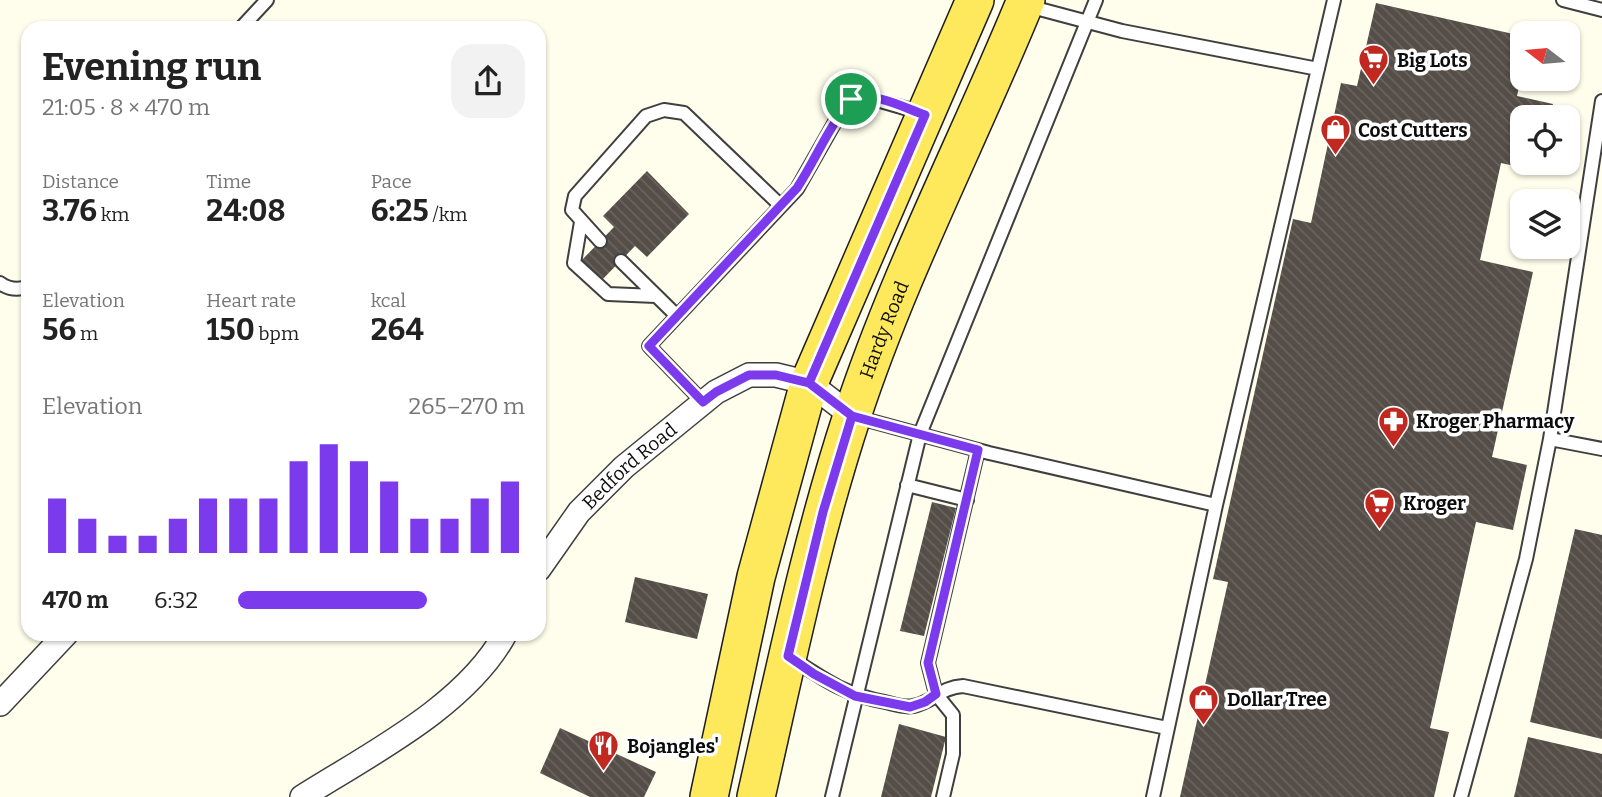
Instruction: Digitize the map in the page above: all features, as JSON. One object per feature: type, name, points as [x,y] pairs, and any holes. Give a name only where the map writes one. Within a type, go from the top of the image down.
[{"type":"main road","points":[[709,797],[756,577],[809,383],[975,0]]},
{"type":"main road","name":"Hardy Road","points":[[756,797],[823,512],[852,416],[908,270],[1025,2]]},
{"type":"street","name":"Bedford Road","points":[[546,559],[579,512],[651,443],[716,392],[749,375],[776,375],[809,383],[852,416]]},
{"type":"street","points":[[0,704],[59,641]]},
{"type":"street","points":[[302,797],[401,734],[456,695],[482,669],[500,641]]},
{"type":"lane","points":[[248,21],[267,0]]},
{"type":"lane","points":[[832,797],[920,434],[1096,0]]},
{"type":"lane","points":[[1153,797],[1216,505],[1334,0]]},
{"type":"lane","points":[[1563,0],[1602,10]]},
{"type":"lane","points":[[1025,2],[1086,22],[1318,69]]},
{"type":"lane","points":[[703,402],[649,346],[804,177],[851,99],[863,96],[925,115]]},
{"type":"lane","points":[[1461,797],[1526,559],[1550,439],[1602,101]]},
{"type":"lane","points":[[600,241],[572,210],[575,197],[646,116],[664,110],[684,113],[780,206]]},
{"type":"lane","points":[[581,222],[574,262],[608,295],[656,296]]},
{"type":"lane","points":[[621,261],[677,316]]},
{"type":"lane","points":[[0,283],[5,287],[21,288]]},
{"type":"lane","points":[[852,416],[978,450],[1216,505]]},
{"type":"lane","points":[[1550,439],[1602,449]]},
{"type":"lane","points":[[943,797],[953,754],[953,715],[936,694],[928,663],[978,450]]},
{"type":"lane","points":[[907,485],[967,500]]},
{"type":"lane","points":[[788,656],[814,674],[855,696],[910,707],[954,686],[963,686],[1167,728]]},
{"type":"building","points":[[1376,3],[1510,33],[1510,91],[1518,91],[1517,96],[1553,104],[1510,105],[1510,165],[1501,163],[1480,260],[1533,272],[1492,457],[1527,465],[1513,530],[1476,522],[1430,728],[1449,732],[1434,797],[1180,797],[1228,582],[1213,579],[1293,219],[1311,223],[1341,83],[1357,86]]},
{"type":"building","points":[[647,171],[689,214],[647,257],[635,246],[600,282],[580,262],[614,227],[603,216]]},
{"type":"building","points":[[932,502],[956,508],[924,636],[900,631]]},
{"type":"building","points":[[1575,529],[1602,535],[1602,739],[1530,722]]},
{"type":"building","points":[[635,577],[708,594],[697,639],[625,622]]},
{"type":"building","points":[[899,724],[946,737],[931,797],[881,797]]},
{"type":"building","points":[[560,728],[656,772],[644,797],[590,797],[540,773]]},
{"type":"building","points":[[1528,737],[1602,754],[1602,797],[1514,797]]},
{"type":"place","name":"Big Lots","points":[[1374,87]]},
{"type":"place","name":"Cost Cutters","points":[[1335,157]]},
{"type":"place","name":"Kroger Pharmacy","points":[[1393,448]]},
{"type":"place","name":"Kroger","points":[[1380,530]]},
{"type":"place","name":"Dollar Tree","points":[[1204,726]]},
{"type":"place","name":"Bojangles'","points":[[604,773]]},
{"type":"route","points":[[851,99],[797,188],[649,346],[703,402],[749,375],[776,375],[809,383],[852,416],[978,450],[928,663],[936,694],[925,702],[910,707],[855,696],[814,674],[788,656],[823,512],[852,416],[809,383],[925,115],[863,96],[851,99]]}]
